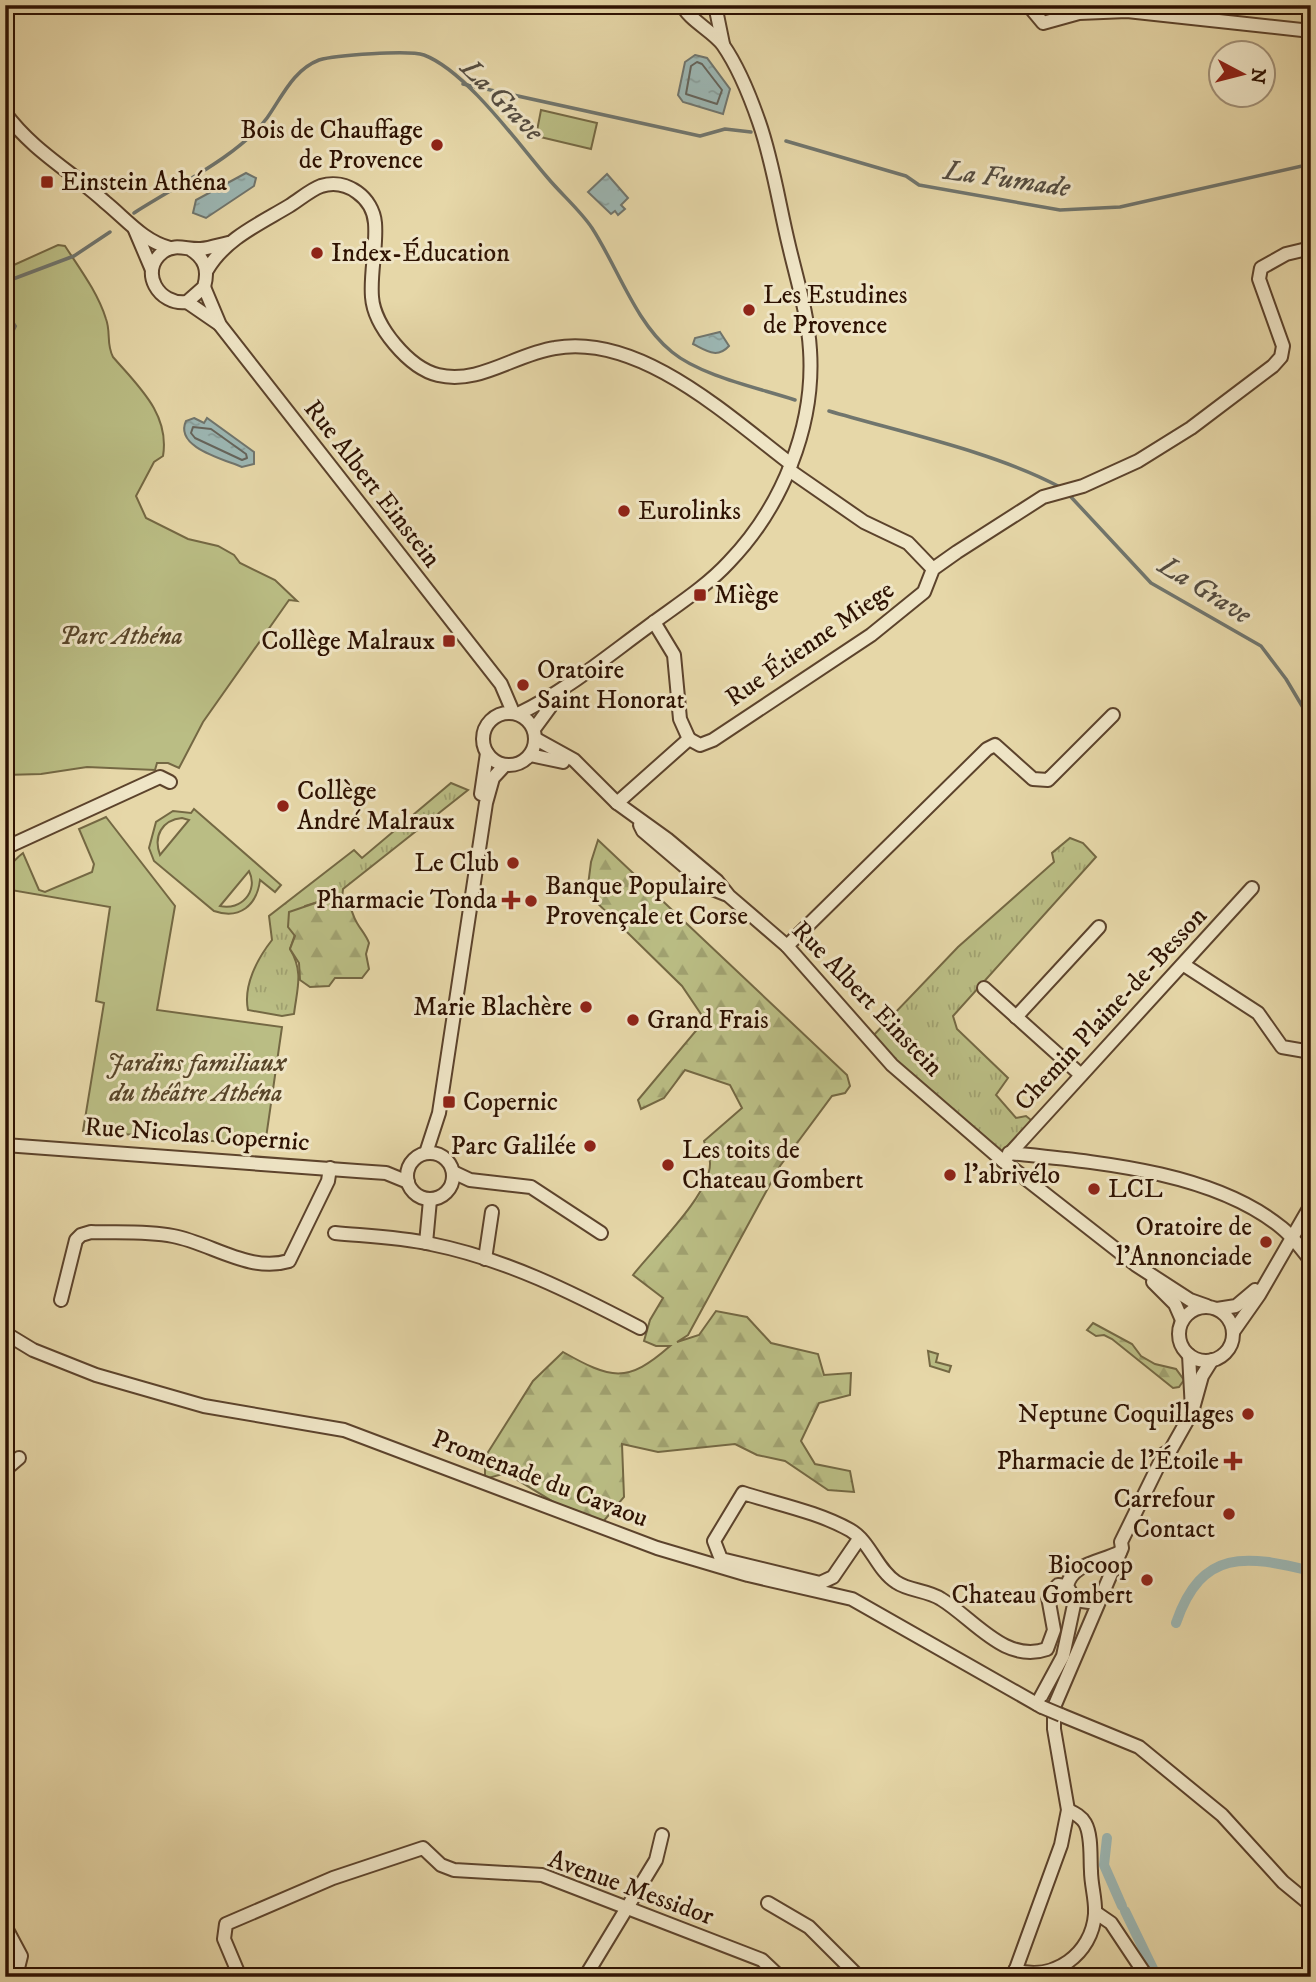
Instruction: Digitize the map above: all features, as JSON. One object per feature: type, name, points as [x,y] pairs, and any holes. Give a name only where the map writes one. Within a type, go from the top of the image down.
[{"type":"street","points":[[473,878],[472,863],[487,753],[483,742],[484,731],[497,715],[516,713],[573,681],[654,622],[728,563],[764,516],[790,467],[801,433],[810,384],[808,335],[760,125],[738,72],[723,45],[698,20],[688,16],[683,5]]},
{"type":"street","points":[[1028,5],[1040,21],[1048,23],[1055,11],[1127,11],[1311,31]]},
{"type":"street","points":[[698,20],[708,18],[715,7]]},
{"type":"street","points":[[715,7],[723,45]]},
{"type":"street","points":[[5,113],[27,140],[49,160],[104,200],[135,230],[170,248],[190,249],[228,243]]},
{"type":"street","points":[[170,248],[155,260],[152,279],[160,295],[172,302],[187,302],[204,287],[207,270],[228,243],[321,186],[353,189],[364,197],[373,212],[372,297],[377,317],[416,365],[438,375],[459,378],[554,348],[575,346],[606,351],[681,380],[864,522],[908,543],[933,569]]},
{"type":"street","points":[[135,230],[152,270]]},
{"type":"street","name":"Rue Étienne Miege","points":[[689,739],[701,745],[713,740],[871,635],[924,592],[933,569],[1043,497],[1083,486],[1138,461],[1191,428],[1273,366],[1281,357],[1283,346],[1259,279],[1261,268],[1286,254],[1311,248]]},
{"type":"street","points":[[190,249],[204,261],[207,270]]},
{"type":"street","name":"Rue Albert Einstein","points":[[204,287],[220,325],[501,684],[516,713]]},
{"type":"street","name":"Rue Albert Einstein","points":[[187,302],[220,325]]},
{"type":"street","points":[[617,803],[689,739],[680,719],[674,655],[654,622]]},
{"type":"street","name":"Rue Albert Einstein","points":[[490,671],[499,694],[497,715]]},
{"type":"street","points":[[487,753],[505,765],[516,764],[530,755],[544,711],[573,681]]},
{"type":"street","points":[[516,713],[535,734]]},
{"type":"street","points":[[787,946],[987,749],[995,745],[1033,779],[1048,780],[1113,715]]},
{"type":"street","name":"Rue Albert Einstein","points":[[535,734],[574,760],[639,821],[643,831],[710,888],[729,896],[787,946],[892,1065],[1136,1265],[1175,1304],[1182,1320]]},
{"type":"street","name":"Rue Albert Einstein","points":[[530,755],[560,760],[592,786],[603,790]]},
{"type":"street","points":[[453,1172],[452,1185],[444,1195],[430,1200],[415,1195],[408,1182],[409,1166],[426,1153],[439,1113],[473,878],[491,782],[505,765]]},
{"type":"street","points":[[5,848],[160,777],[170,782]]},
{"type":"street","name":"Chemin Plaine-de-Besson","points":[[1006,1157],[1252,888]]},
{"type":"street","points":[[1016,1017],[1099,927]]},
{"type":"street","points":[[1184,965],[1258,1013],[1282,1048],[1311,1052]]},
{"type":"street","points":[[984,988],[1081,1075]]},
{"type":"street","points":[[439,1113],[441,1155],[453,1172],[470,1180],[531,1187],[601,1233]]},
{"type":"street","name":"Rue Nicolas Copernic","points":[[5,1145],[386,1173],[408,1182]]},
{"type":"street","points":[[426,1153],[441,1155]]},
{"type":"street","points":[[1006,1157],[1085,1162],[1186,1181],[1238,1203],[1273,1222],[1292,1237],[1311,1261]]},
{"type":"street","name":"Rue Nicolas Copernic","points":[[386,1173],[409,1166]]},
{"type":"street","points":[[61,1300],[76,1240],[81,1234],[91,1232],[170,1236],[238,1259],[275,1264],[289,1261],[328,1181],[330,1168]]},
{"type":"street","points":[[452,1185],[470,1180]]},
{"type":"street","points":[[426,1243],[430,1200]]},
{"type":"street","points":[[1048,1708],[1100,1598],[1121,1550],[1121,1542],[1164,1454],[1170,1451],[1192,1412],[1202,1376],[1212,1360],[1225,1353],[1233,1332],[1311,1205]]},
{"type":"street","points":[[485,1259],[492,1212]]},
{"type":"street","points":[[335,1233],[426,1243],[485,1259],[545,1280],[640,1328]]},
{"type":"street","name":"Rue Albert Einstein","points":[[1136,1265],[1189,1300],[1212,1308]]},
{"type":"street","points":[[1212,1360],[1196,1359],[1189,1355],[1179,1339],[1182,1320],[1197,1308],[1244,1302],[1274,1268]]},
{"type":"street","points":[[1212,1308],[1225,1314],[1233,1332]]},
{"type":"street","name":"Promenade du Cavaou","points":[[5,1333],[33,1350],[96,1375],[204,1406],[344,1430],[657,1548],[759,1578],[852,1599],[1048,1708],[1139,1747],[1222,1815],[1283,1882],[1311,1905]]},
{"type":"street","points":[[1189,1355],[1192,1412]]},
{"type":"street","points":[[5,1471],[19,1458]]},
{"type":"street","points":[[859,1539],[832,1577],[820,1583],[721,1559],[714,1541],[743,1493],[833,1523],[852,1531],[859,1539],[894,1582],[940,1598],[1018,1652],[1028,1654],[1047,1649],[1054,1630],[1048,1597],[1058,1585],[1067,1586]]},
{"type":"street","points":[[1068,1810],[1086,1824],[1095,1912],[1087,1943],[1067,1963],[1035,1974],[1014,1973],[1061,1845],[1068,1810],[1048,1708],[1075,1600],[1067,1586],[1069,1577],[1082,1566],[1101,1563],[1121,1550]]},
{"type":"street","points":[[1075,1600],[1089,1602],[1100,1598]]},
{"type":"street","points":[[585,1977],[656,1860],[662,1835]]},
{"type":"street","name":"Avenue Messidor","points":[[240,1977],[224,1939],[226,1924],[333,1878],[423,1848],[441,1865],[454,1870],[542,1874],[627,1910],[762,1961],[780,1977]]},
{"type":"street","points":[[768,1903],[809,1927],[859,1977]]},
{"type":"street","points":[[1095,1912],[1111,1923],[1147,1977]]},
{"type":"street","points":[[5,1926],[21,1956],[18,1968],[6,1977]]},
{"type":"green space","points":[[541,110],[597,123],[591,149],[536,136]]},
{"type":"green space","name":"Parc Athéna","points":[[58,245],[65,246],[103,309],[113,357],[142,390],[162,427],[163,456],[154,462],[136,496],[146,518],[188,539],[218,546],[234,555],[240,563],[275,580],[297,601],[289,600],[203,722],[179,768],[168,763],[157,763],[155,770],[87,767],[41,774],[5,775],[5,269]]},
{"type":"green space","points":[[451,783],[468,790],[343,889],[342,899],[330,898],[305,906],[290,949],[298,973],[294,1014],[282,1016],[248,1010],[252,973],[272,940],[269,916],[354,850],[362,858]]},
{"type":"green space","points":[[194,809],[281,885],[275,892],[260,880],[255,897],[246,908],[232,913],[214,911],[154,861],[149,848],[156,822],[173,811],[191,813]],"holes":[[[182,818],[189,820],[160,855],[158,841],[161,830],[169,822]],[[249,871],[252,886],[246,898],[235,905],[220,906]]]},
{"type":"green space","name":"Jardins familiaux du théâtre Athéna","points":[[106,817],[175,906],[157,1010],[282,1027],[265,1145],[172,1138],[159,1131],[149,1136],[83,1131],[104,1003],[96,1001],[110,907],[5,889],[5,883],[9,868],[23,853],[39,890],[45,892],[92,872],[94,864],[79,829]]},
{"type":"green space","points":[[1070,838],[1083,843],[1096,857],[953,1016],[957,1029],[1008,1078],[996,1095],[1016,1118],[1026,1116],[1036,1124],[1003,1161],[870,1039],[958,947],[1054,862],[1052,853]]},
{"type":"green space","points":[[598,840],[847,1075],[850,1086],[845,1093],[832,1096],[780,1166],[688,1335],[677,1342],[699,1335],[716,1311],[747,1317],[771,1343],[818,1354],[824,1375],[851,1373],[850,1395],[819,1403],[801,1441],[815,1464],[850,1471],[854,1492],[828,1490],[785,1461],[757,1455],[735,1444],[658,1452],[622,1444],[624,1497],[602,1523],[562,1507],[506,1473],[485,1479],[485,1457],[533,1381],[563,1352],[594,1368],[618,1373],[642,1367],[670,1346],[656,1346],[644,1341],[650,1320],[663,1298],[633,1275],[679,1221],[701,1190],[708,1176],[710,1163],[704,1141],[742,1108],[730,1085],[685,1070],[664,1098],[641,1109],[638,1100],[705,1020],[682,986],[587,893],[591,862]]},
{"type":"green space","points":[[330,898],[344,901],[350,906],[369,943],[366,954],[369,969],[362,978],[335,978],[329,986],[310,987],[300,980],[299,963],[290,949],[295,936],[288,927],[289,912]]},
{"type":"green space","points":[[1093,1323],[1132,1344],[1141,1356],[1155,1364],[1176,1369],[1184,1380],[1179,1387],[1173,1388],[1112,1339],[1104,1335],[1096,1336],[1087,1330]]},
{"type":"green space","points":[[928,1351],[938,1354],[936,1362],[951,1366],[949,1372],[930,1366]]},
{"type":"water","points":[[695,55],[707,58],[730,89],[723,114],[683,102],[678,95],[685,62]]},
{"type":"water","points":[[246,173],[256,178],[254,186],[206,218],[193,213],[196,200]]},
{"type":"water","points":[[607,174],[628,198],[621,205],[625,209],[618,215],[615,211],[611,214],[588,192]]},
{"type":"water","points":[[5,309],[16,326],[5,350]]},
{"type":"water","points":[[720,332],[729,346],[725,350],[716,353],[693,344],[695,338]]},
{"type":"water","points":[[194,418],[204,423],[207,418],[254,452],[254,464],[242,467],[193,445],[184,430],[186,421]]},
{"type":"waterway","name":"La Grave","points":[[134,213],[205,170],[240,145],[267,118],[295,77],[319,60],[355,55],[424,55],[440,63],[473,91],[582,215],[592,228],[637,310],[659,340],[672,352],[698,368],[795,400]]},
{"type":"waterway","name":"La Fumade","points":[[463,84],[700,136],[725,129],[751,132]]},
{"type":"waterway","name":"La Fumade","points":[[786,141],[906,176],[919,185],[1060,210],[1120,207],[1311,164]]},
{"type":"waterway","name":"La Grave","points":[[5,282],[74,256],[110,232]]},
{"type":"waterway","name":"La Grave","points":[[829,411],[976,453],[1058,486]]},
{"type":"waterway","name":"La Grave","points":[[1071,497],[1151,583],[1261,646],[1286,679],[1311,721]]},
{"type":"waterway","points":[[1176,1623],[1199,1581],[1213,1569],[1229,1563],[1247,1561],[1311,1571]]},
{"type":"waterway","points":[[1107,1838],[1104,1865],[1122,1906]]},
{"type":"waterway","points":[[1125,1911],[1157,1977]]},
{"type":"place","name":"Bois de Chauffage de Provence","points":[[437,145]]},
{"type":"place","name":"Einstein Athéna","points":[[47,182]]},
{"type":"place","name":"Index-Éducation","points":[[317,253]]},
{"type":"place","name":"Les Estudines de Provence","points":[[749,310]]},
{"type":"place","name":"Eurolinks","points":[[624,511]]},
{"type":"place","name":"Miège","points":[[700,595]]},
{"type":"place","name":"Collège Malraux","points":[[449,641]]},
{"type":"place","name":"Oratoire Saint Honorat","points":[[523,685]]},
{"type":"place","name":"Collège André Malraux","points":[[283,806]]},
{"type":"place","name":"Le Club","points":[[513,863]]},
{"type":"place","name":"Pharmacie Tonda","points":[[511,900]]},
{"type":"place","name":"Banque Populaire Provençale et Corse","points":[[531,901]]},
{"type":"place","name":"Marie Blachère","points":[[586,1007]]},
{"type":"place","name":"Grand Frais","points":[[633,1020]]},
{"type":"place","name":"Copernic","points":[[449,1102]]},
{"type":"place","name":"Parc Galilée","points":[[590,1146]]},
{"type":"place","name":"Les toits de Chateau Gombert","points":[[668,1165]]},
{"type":"place","name":"l'abrivélo","points":[[950,1175]]},
{"type":"place","name":"LCL","points":[[1094,1189]]},
{"type":"place","name":"Oratoire de l'Annonciade","points":[[1266,1242]]},
{"type":"place","name":"Neptune Coquillages","points":[[1248,1414]]},
{"type":"place","name":"Pharmacie de l'Étoile","points":[[1233,1461]]},
{"type":"place","name":"Carrefour Contact","points":[[1229,1514]]},
{"type":"place","name":"Biocoop Chateau Gombert","points":[[1147,1580]]}]
